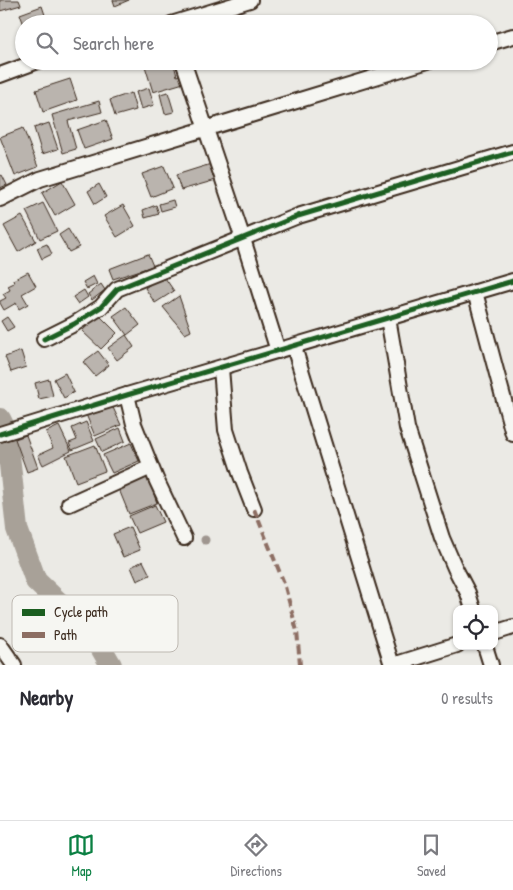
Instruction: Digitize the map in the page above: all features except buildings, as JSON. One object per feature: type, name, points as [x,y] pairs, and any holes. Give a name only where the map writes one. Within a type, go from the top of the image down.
[{"type":"street","points":[[201,15],[250,0]]},
{"type":"street","points":[[498,40],[513,36]]},
{"type":"street","points":[[0,75],[15,69]]},
{"type":"street","points":[[186,70],[243,239],[278,351]]},
{"type":"street","points":[[0,199],[40,178],[398,70]]},
{"type":"street","points":[[44,339],[74,324],[101,307],[117,289],[298,216],[513,152]]},
{"type":"street","points":[[0,434],[513,281]]},
{"type":"street","points":[[475,292],[513,434]]},
{"type":"street","points":[[388,318],[407,428],[442,538],[472,605]]},
{"type":"street","points":[[294,346],[393,665],[453,646]]},
{"type":"street","points":[[221,368],[226,430],[254,509]]},
{"type":"street","points":[[127,395],[134,424],[151,467],[184,538]]},
{"type":"street","points":[[69,504],[151,467]]},
{"type":"street","points":[[498,632],[513,627]]},
{"type":"street","points":[[0,645],[14,665]]},
{"type":"street","points":[[486,650],[490,665]]},
{"type":"waterway","points":[[0,419],[5,429]]},
{"type":"waterway","points":[[7,437],[17,529],[36,581],[51,595]]},
{"type":"waterway","points":[[103,652],[111,665]]},
{"type":"marked path","points":[[254,509],[284,583],[297,631],[300,665]]},
{"type":"cycle path","points":[[44,339],[74,324],[101,307],[117,289],[298,216],[513,152]]},
{"type":"cycle path","points":[[0,434],[513,281]]}]
